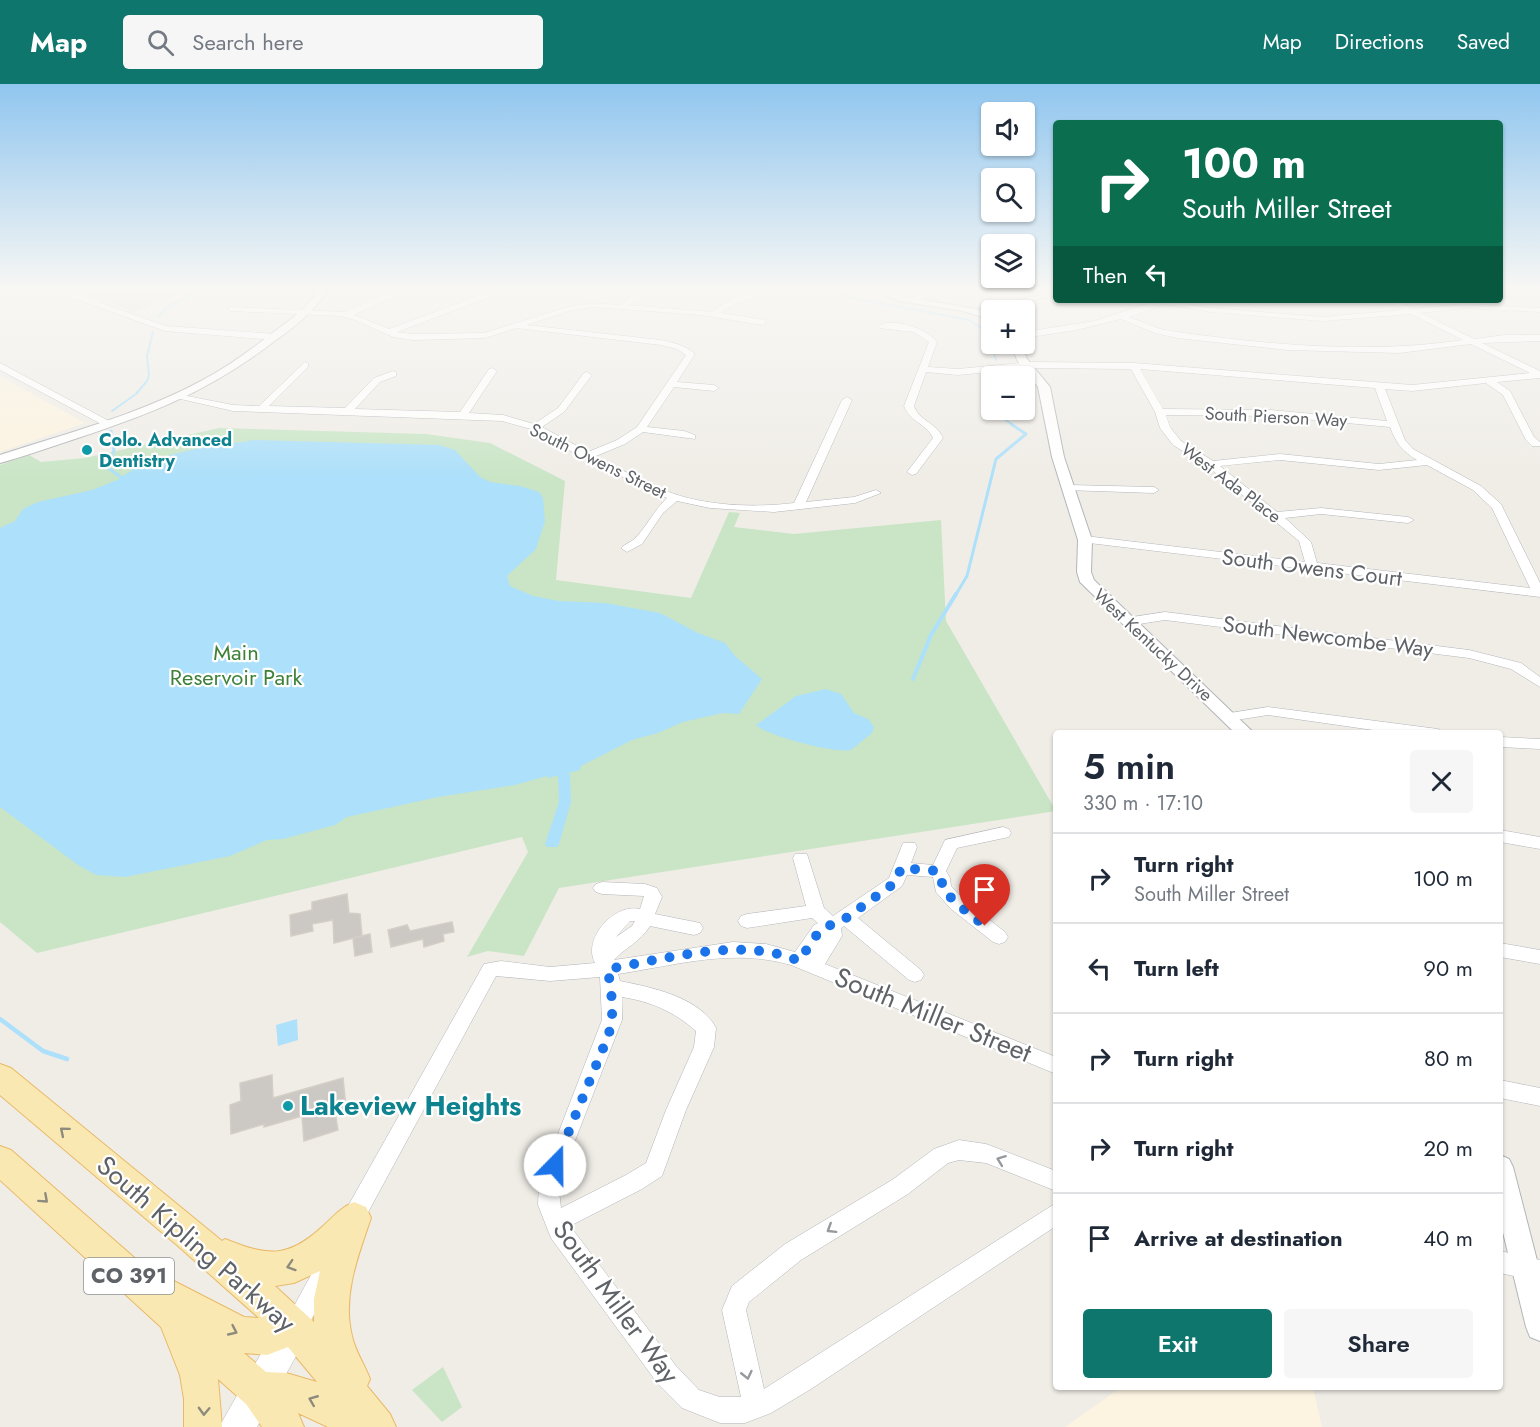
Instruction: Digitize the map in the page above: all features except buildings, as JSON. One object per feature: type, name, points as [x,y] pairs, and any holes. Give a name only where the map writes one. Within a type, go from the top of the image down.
[{"type":"main road","name":"South Kipling Parkway","points":[[0,1077],[190,1235],[295,1327],[379,1427]]},
{"type":"main road","name":"CO 391","points":[[0,1160],[259,1391],[285,1427]]},
{"type":"main road","points":[[190,1235],[217,1252],[252,1268],[286,1269],[312,1257],[354,1218]]},
{"type":"main road","points":[[354,1218],[335,1273],[330,1298],[331,1320],[339,1358],[379,1427]]},
{"type":"main road","points":[[126,1274],[241,1335],[267,1337],[295,1327]]},
{"type":"main road","points":[[174,1317],[196,1361],[202,1381],[203,1427]]},
{"type":"main road","points":[[237,1427],[295,1327]]},
{"type":"main road","points":[[259,1391],[281,1389],[306,1397],[329,1406],[362,1427]]},
{"type":"street","points":[[0,459],[177,397],[220,375],[254,352]]},
{"type":"street","points":[[587,456],[621,442],[641,429],[690,359],[689,352]]},
{"type":"street","points":[[912,472],[938,438],[934,430],[909,410],[929,352]]},
{"type":"street","points":[[1493,352],[1540,375]]},
{"type":"street","name":"West Kentucky Drive","points":[[1020,354],[1028,366]]},
{"type":"street","points":[[261,409],[304,365]]},
{"type":"street","points":[[0,366],[106,423]]},
{"type":"street","points":[[1035,366],[1134,366],[1430,388],[1540,375]]},
{"type":"street","name":"West Ada Place","points":[[1134,366],[1160,412],[1165,428],[1177,443],[1211,464],[1307,544],[1311,567]]},
{"type":"street","points":[[922,369],[958,372],[981,370]]},
{"type":"street","points":[[463,415],[492,371]]},
{"type":"street","points":[[348,411],[371,384],[384,376],[393,374]]},
{"type":"street","points":[[535,427],[561,410],[586,375]]},
{"type":"street","name":"West Kentucky Drive","points":[[1035,375],[1044,387],[1058,457],[1085,540],[1084,572],[1087,582],[1126,622],[1243,730]]},
{"type":"street","points":[[1490,382],[1507,393],[1530,438],[1536,444]]},
{"type":"street","points":[[672,384],[714,388]]},
{"type":"street","points":[[1379,386],[1400,441],[1409,451],[1477,488],[1497,506],[1539,592]]},
{"type":"street","name":"South Owens Street","points":[[177,397],[216,406],[261,409],[502,418],[535,427],[587,456],[674,498],[710,505],[760,510],[855,500],[876,494]]},
{"type":"street","points":[[798,507],[847,400]]},
{"type":"street","name":"South Pierson Way","points":[[1160,412],[1271,413],[1393,424]]},
{"type":"street","points":[[641,429],[684,434],[691,437]]},
{"type":"street","points":[[1211,464],[1280,457],[1379,466],[1426,462]]},
{"type":"street","points":[[1069,488],[1154,490]]},
{"type":"street","points":[[627,548],[638,542],[655,516],[674,498]]},
{"type":"street","points":[[1276,516],[1321,511],[1407,520]]},
{"type":"street","name":"South Owens Court","points":[[1085,540],[1539,592]]},
{"type":"street","name":"South Newcombe Way","points":[[1126,622],[1165,616],[1488,657],[1527,672],[1540,683]]},
{"type":"street","points":[[1230,717],[1268,711],[1408,730]]},
{"type":"street","points":[[1503,742],[1540,744]]},
{"type":"street","points":[[938,871],[951,844],[1003,833]]},
{"type":"street","points":[[1503,837],[1540,843]]},
{"type":"street","points":[[807,964],[833,936],[839,922],[896,882],[909,847]]},
{"type":"street","points":[[801,858],[816,911]]},
{"type":"street","points":[[901,868],[938,871]]},
{"type":"street","points":[[938,871],[942,878],[942,888],[957,904],[999,937]]},
{"type":"street","points":[[555,1222],[634,1182],[654,1169],[676,1110],[704,1047],[706,1028],[688,1011],[607,972],[618,944],[638,931],[653,897],[651,892],[602,888]]},
{"type":"street","points":[[747,921],[816,911],[839,922],[915,975]]},
{"type":"street","points":[[645,919],[694,928]]},
{"type":"street","name":"South Miller Street","points":[[354,1218],[490,969],[566,974],[607,972],[733,949],[766,951],[807,964],[1053,1065]]},
{"type":"street","points":[[1503,951],[1540,957]]},
{"type":"street","name":"South Miller Way","points":[[607,972],[613,1008],[609,1034],[548,1184],[547,1204],[555,1222],[680,1389],[691,1399],[720,1410],[736,1411],[755,1406],[802,1380],[1053,1216]]},
{"type":"street","points":[[1503,1090],[1540,1097]]},
{"type":"street","points":[[755,1406],[734,1310],[740,1294],[793,1252],[900,1187],[941,1156],[959,1150],[986,1154],[1053,1180]]},
{"type":"street","points":[[1503,1181],[1522,1267],[1540,1327]]},
{"type":"street","points":[[295,1327],[354,1218]]},
{"type":"shaded area","points":[[0,376],[38,397],[85,423],[0,452]]},
{"type":"shaded area","points":[[1117,1390],[1313,1390],[1322,1427],[1065,1427]]},
{"type":"green space","name":"Main Reservoir Park","points":[[219,428],[426,434],[490,443],[565,481],[556,580],[691,598],[729,512],[740,513],[734,527],[794,534],[941,520],[946,621],[1053,806],[1053,811],[559,888],[524,956],[488,951],[467,957],[528,852],[522,837],[37,953],[0,922],[0,465],[29,455],[41,462],[85,458]]},
{"type":"green space","points":[[443,1367],[462,1407],[442,1422],[412,1390]]},
{"type":"water","points":[[255,440],[439,445],[455,450],[480,477],[490,482],[520,486],[539,492],[543,498],[545,521],[536,549],[507,576],[510,586],[533,596],[559,601],[605,603],[660,613],[698,633],[725,643],[735,656],[762,679],[739,714],[723,713],[683,722],[658,733],[632,740],[581,766],[580,770],[515,785],[438,797],[347,817],[335,825],[283,839],[267,840],[230,856],[125,877],[96,875],[78,865],[0,807],[0,528],[15,521],[23,509],[38,502],[92,490],[117,480],[146,461],[195,449]]},
{"type":"water","points":[[826,689],[841,694],[854,713],[868,719],[874,727],[872,733],[851,750],[843,751],[802,743],[773,734],[756,725],[796,696]]},
{"type":"water","points":[[297,1019],[298,1040],[278,1046],[276,1025]]},
{"type":"waterway","points":[[112,411],[136,394],[147,381],[148,352]]},
{"type":"waterway","points":[[993,352],[996,360]]},
{"type":"waterway","points":[[1006,420],[1013,425]]},
{"type":"waterway","points":[[955,596],[967,576],[996,459],[1026,434],[1011,424]]},
{"type":"waterway","points":[[110,459],[114,450],[111,431]]},
{"type":"waterway","points":[[108,468],[121,477]]},
{"type":"waterway","points":[[913,679],[931,635],[956,594]]},
{"type":"waterway","points":[[552,844],[562,818],[565,802],[564,774]]},
{"type":"waterway","points":[[0,1019],[43,1051],[67,1059]]},
{"type":"place","name":"Colo. Advanced Dentistry","points":[[87,450]]},
{"type":"place","name":"Lakeview Heights","points":[[288,1106]]},
{"type":"route","points":[[555,1165],[609,1034],[613,1008],[608,969],[733,949],[766,951],[799,961],[820,930],[846,918],[896,882],[901,868],[938,871],[942,878],[942,888],[957,904],[985,926]]}]
